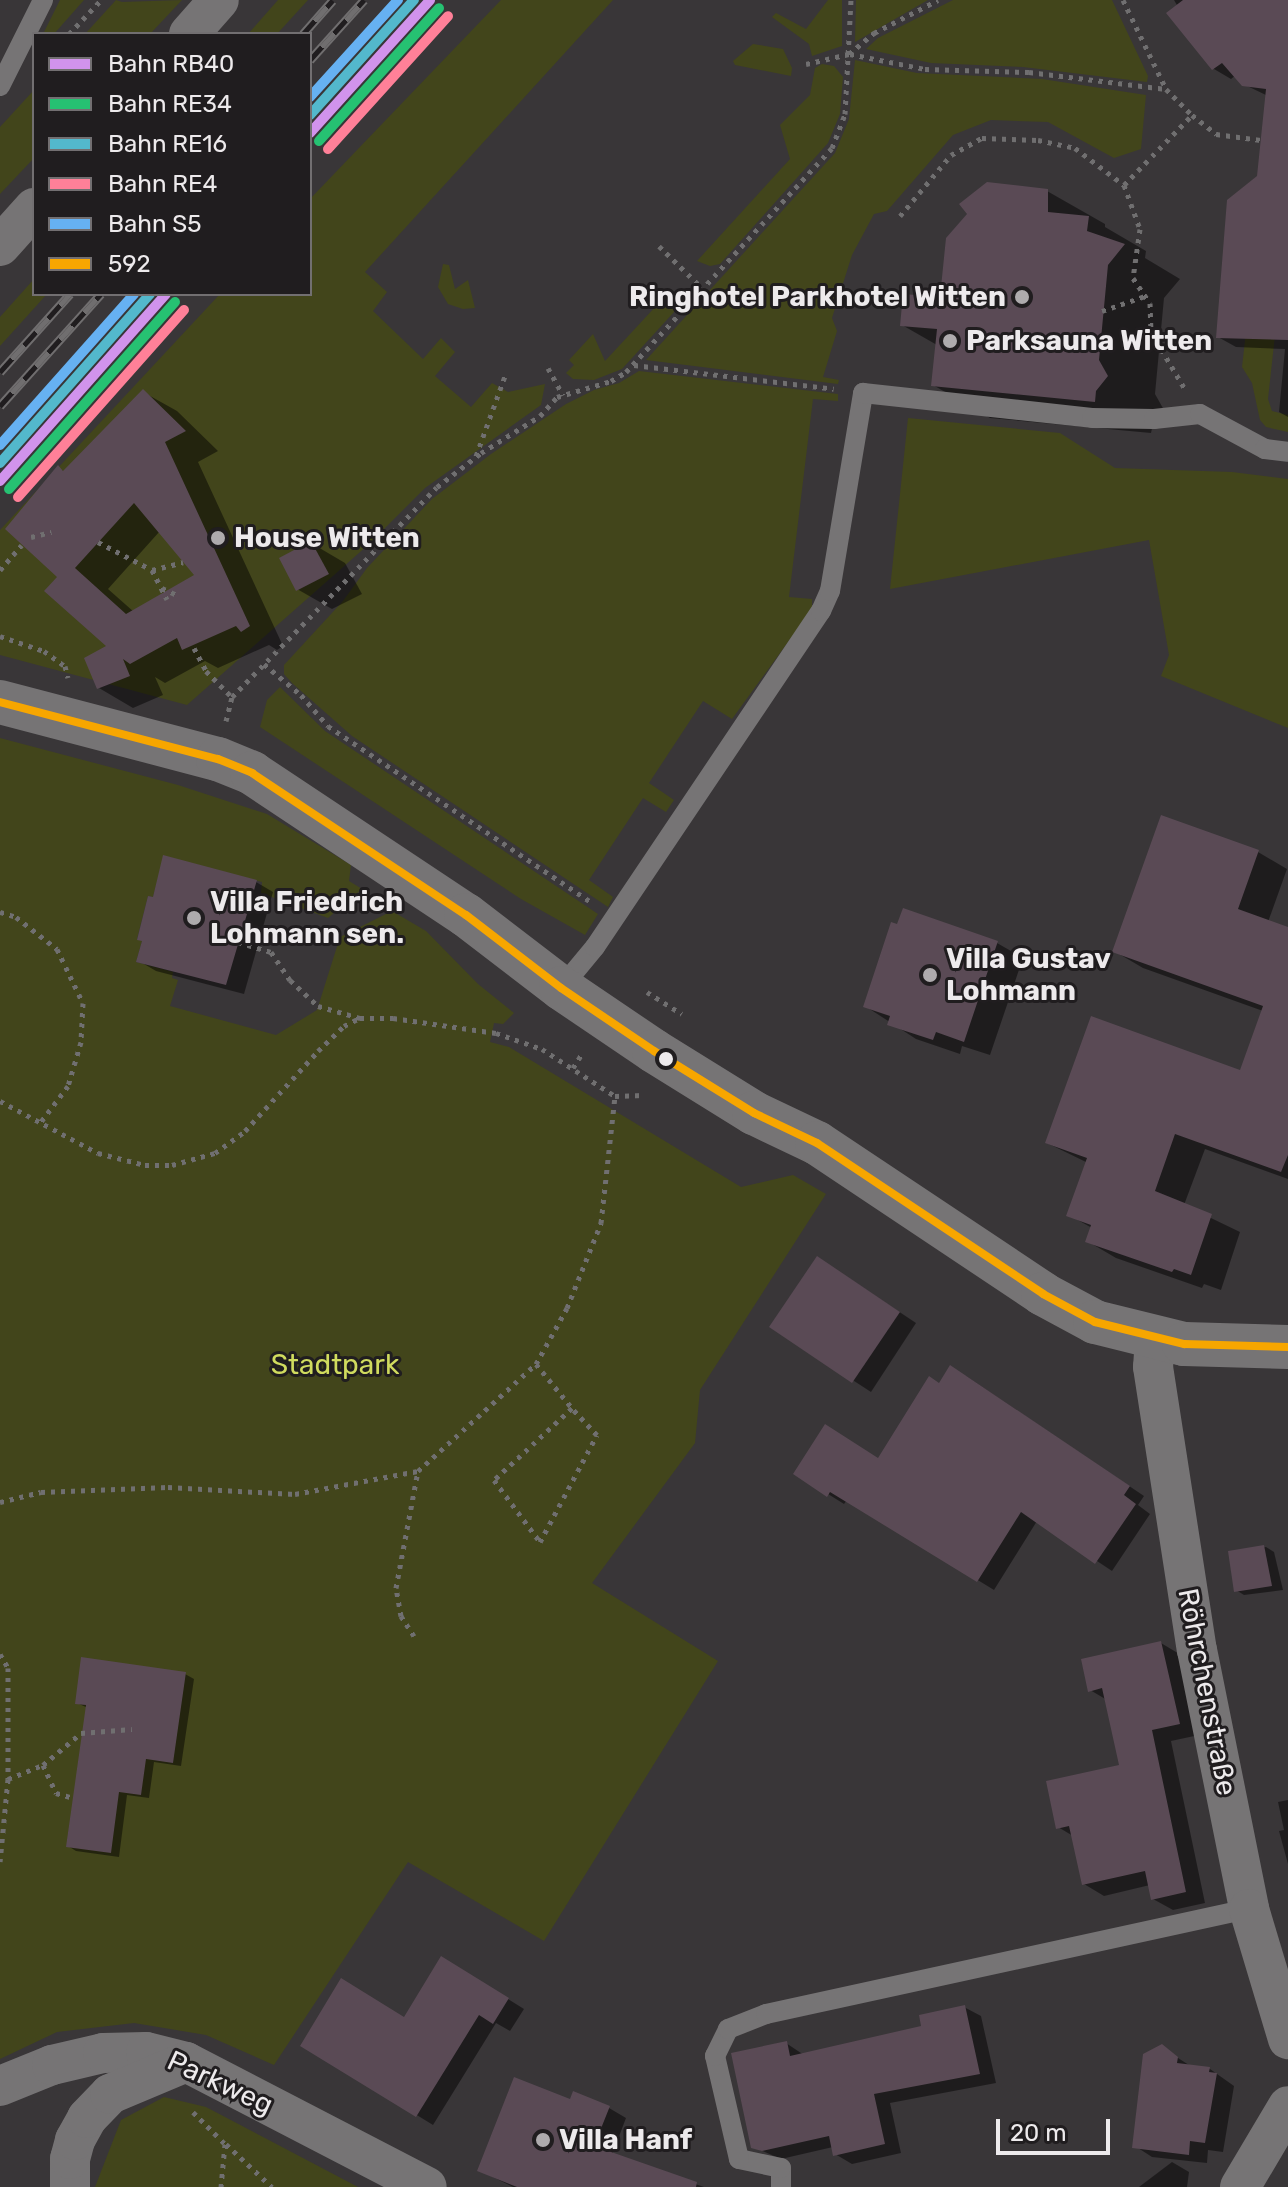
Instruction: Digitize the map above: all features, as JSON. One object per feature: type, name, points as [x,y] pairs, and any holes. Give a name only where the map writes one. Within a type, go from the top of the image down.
[{"type":"main road","points":[[0,702],[218,759],[252,773],[466,915],[561,988],[754,1113],[817,1143],[1043,1294],[1095,1322],[1184,1344],[1288,1347]]},
{"type":"street","points":[[191,32],[219,0]]},
{"type":"street","points":[[0,246],[32,210]]},
{"type":"street","name":"Röhrchenstraße","points":[[1155,1339],[1153,1367],[1197,1650],[1249,1909],[1288,2039]]},
{"type":"street","name":"Parkweg","points":[[0,2086],[52,2065],[103,2053],[146,2052],[186,2062],[427,2187]]},
{"type":"street","points":[[70,2187],[70,2159],[87,2118],[110,2094],[186,2062]]},
{"type":"street","points":[[1240,2187],[1288,2106]]},
{"type":"lane","points":[[0,86],[43,0]]},
{"type":"lane","points":[[561,988],[614,918],[821,611],[830,591],[863,393],[1092,418],[1154,419],[1200,414],[1265,449],[1288,452]]},
{"type":"lane","points":[[781,2187],[781,2168],[739,2159],[715,2056],[728,2029],[766,2014],[1249,1909]]},
{"type":"path","points":[[71,32],[101,0]]},
{"type":"path","points":[[218,759],[232,697],[437,487],[476,457],[540,416],[563,395],[611,381],[633,365],[832,148],[845,114],[848,11],[851,0]]},
{"type":"path","points":[[849,54],[874,33],[938,0]]},
{"type":"path","points":[[1123,0],[1166,89],[1216,134],[1261,140]]},
{"type":"path","points":[[806,64],[849,54],[925,69],[1029,72],[1166,89]]},
{"type":"path","points":[[1124,185],[1192,115]]},
{"type":"path","points":[[900,216],[951,155],[982,138],[1038,140],[1075,148],[1124,185],[1140,229],[1133,278],[1150,303],[1151,332],[1200,414]]},
{"type":"path","points":[[659,246],[702,288]]},
{"type":"path","points":[[1102,311],[1145,296]]},
{"type":"path","points":[[633,365],[863,393]]},
{"type":"path","points":[[548,368],[563,395]]},
{"type":"path","points":[[476,457],[506,373]]},
{"type":"path","points":[[31,537],[51,532]]},
{"type":"path","points":[[98,542],[152,570],[167,599]]},
{"type":"path","points":[[0,570],[22,545]]},
{"type":"path","points":[[152,570],[183,562]]},
{"type":"path","points":[[161,588],[177,595]]},
{"type":"path","points":[[0,636],[44,651],[65,666],[80,722]]},
{"type":"path","points":[[194,648],[206,671],[232,697]]},
{"type":"path","points":[[264,664],[301,695],[328,726],[614,918]]},
{"type":"path","points":[[0,912],[16,917],[57,949],[83,1003],[81,1042],[68,1086],[40,1123]]},
{"type":"path","points":[[238,942],[271,952],[290,980],[318,1006],[360,1018],[393,1018],[496,1033],[542,1049],[615,1096],[644,1095]]},
{"type":"path","points":[[0,1101],[98,1153],[145,1165],[172,1165],[215,1153],[245,1131],[327,1042],[360,1018]]},
{"type":"path","points":[[0,1502],[41,1492],[168,1487],[295,1494],[418,1471],[536,1364],[567,1308],[601,1223],[615,1096]]},
{"type":"path","points":[[536,1364],[597,1435],[540,1542],[494,1480],[572,1408]]},
{"type":"path","points":[[414,1636],[401,1616],[396,1588],[418,1471]]},
{"type":"path","points":[[0,1654],[8,1668],[8,1779],[0,1862]]},
{"type":"path","points":[[8,1779],[43,1765],[81,1733],[132,1729]]},
{"type":"path","points":[[43,1765],[56,1793],[73,1798]]},
{"type":"path","points":[[195,2115],[272,2187]]},
{"type":"path","points":[[221,2187],[225,2144]]},
{"type":"green space","points":[[60,0],[84,0],[56,32],[44,32]]},
{"type":"green space","points":[[116,0],[182,0],[152,32],[87,32]]},
{"type":"green space","points":[[278,0],[308,0],[279,32],[250,32]]},
{"type":"green space","points":[[501,0],[613,0],[365,272],[387,292],[373,311],[423,359],[441,338],[455,352],[435,376],[471,407],[492,383],[508,392],[545,384],[541,405],[425,488],[368,545],[187,705],[0,655],[0,530],[218,296],[312,296],[312,197]]},
{"type":"green space","points":[[828,0],[842,0],[842,46],[812,56],[809,44],[772,17],[776,13],[806,29]]},
{"type":"green space","points":[[856,0],[928,0],[855,42]]},
{"type":"green space","points":[[953,0],[1112,0],[1148,76],[1147,82],[1023,67],[931,63],[866,49],[878,38]]},
{"type":"green space","points":[[753,44],[783,49],[792,68],[791,76],[735,65],[733,61]]},
{"type":"green space","points":[[855,60],[917,73],[1042,79],[1146,95],[1141,149],[1114,158],[1048,122],[991,120],[953,135],[887,211],[874,214],[852,255],[832,318],[837,331],[823,377],[839,380],[838,384],[646,360],[835,153],[849,119]]},
{"type":"green space","points":[[822,64],[834,66],[843,77],[840,114],[828,143],[720,264],[710,266],[697,261],[790,159],[780,125],[810,95],[815,68]]},
{"type":"green space","points":[[32,92],[32,160],[0,194],[0,127]]},
{"type":"green space","points":[[443,264],[449,265],[455,289],[468,280],[475,308],[463,309],[448,304],[438,287]]},
{"type":"green space","points":[[32,281],[32,296],[45,296],[0,346],[0,317]]},
{"type":"green space","points":[[670,291],[675,302],[674,312],[622,369],[594,380],[573,379],[566,373],[574,365],[569,360],[593,334],[605,361]]},
{"type":"green space","points":[[1247,323],[1276,326],[1268,399],[1272,411],[1288,415],[1288,432],[1266,427],[1260,420],[1252,383],[1242,367]]},
{"type":"green space","points":[[639,371],[838,394],[838,401],[813,399],[789,597],[812,599],[812,609],[732,719],[703,701],[649,783],[674,800],[666,812],[643,798],[589,880],[613,897],[608,907],[352,736],[292,683],[284,674],[284,665],[343,601],[367,568],[432,499],[491,454],[566,404],[594,390],[619,383]]},
{"type":"green space","points":[[908,418],[1060,433],[1115,468],[1232,472],[1288,479],[1288,728],[1161,676],[1169,655],[1149,540],[890,589]]},
{"type":"green space","points":[[280,687],[325,731],[598,914],[585,935],[521,899],[260,727],[267,700]]},
{"type":"green space","name":"Stadtpark","points":[[0,738],[178,785],[267,814],[351,865],[349,881],[362,889],[328,918],[261,893],[262,882],[164,856],[153,897],[148,896],[137,939],[142,941],[136,962],[173,972],[172,978],[178,980],[170,1006],[276,1035],[317,1010],[340,937],[392,911],[426,931],[478,984],[514,1013],[503,1024],[494,1023],[490,1042],[509,1047],[741,1187],[793,1175],[826,1194],[700,1390],[695,1443],[592,1583],[718,1661],[544,1941],[408,1862],[274,2065],[206,2035],[134,2023],[57,2032],[0,2059]]},
{"type":"green space","points":[[164,2097],[206,2107],[358,2187],[95,2187],[121,2120]]},
{"type":"building","points":[[1183,0],[1288,0],[1288,340],[1216,338],[1227,200],[1257,176],[1266,89],[1242,86],[1222,63],[1212,70],[1166,13]]},
{"type":"building","name":"Ringhotel Parkhotel Witten","points":[[987,182],[1048,189],[1048,212],[1089,216],[1087,231],[1125,244],[1108,265],[1099,360],[1108,376],[1096,391],[1095,402],[931,386],[937,329],[900,326],[903,294],[940,297],[946,238],[967,214],[959,204]]},
{"type":"building","name":"House Witten","points":[[143,389],[186,431],[165,442],[250,626],[241,632],[236,626],[182,650],[177,638],[130,664],[123,659],[130,676],[97,689],[84,658],[106,646],[44,591],[57,577],[5,529],[58,465],[63,471]],"holes":[[[134,503],[194,575],[126,614],[75,568]]]},
{"type":"building","points":[[311,541],[329,574],[296,591],[279,558]]},
{"type":"building","points":[[1161,815],[1259,850],[1238,909],[1288,927],[1288,1155],[1281,1172],[1175,1134],[1155,1191],[1212,1214],[1191,1275],[1174,1269],[1172,1272],[1085,1242],[1091,1225],[1066,1216],[1087,1158],[1045,1143],[1091,1016],[1240,1070],[1263,1006],[1112,952]]},
{"type":"building","name":"Villa Friedrich Lohmann sen.","points":[[163,855],[257,880],[226,985],[136,962],[142,941],[137,940],[148,896],[153,897]]},
{"type":"building","name":"Villa Gustav Lohmann","points":[[903,908],[998,941],[964,1042],[936,1032],[933,1040],[887,1025],[890,1016],[863,1007],[891,922],[897,924]]},
{"type":"building","points":[[817,1256],[900,1312],[852,1383],[769,1327]]},
{"type":"building","points":[[950,1365],[1130,1486],[1124,1495],[1136,1504],[1095,1564],[1021,1512],[977,1582],[830,1492],[827,1497],[793,1474],[825,1424],[878,1458],[929,1376],[939,1383]]},
{"type":"building","points":[[1264,1545],[1272,1586],[1234,1592],[1228,1551]]},
{"type":"building","points":[[1161,1641],[1180,1724],[1152,1730],[1186,1892],[1151,1900],[1145,1871],[1082,1885],[1069,1826],[1056,1829],[1046,1781],[1119,1765],[1102,1688],[1088,1692],[1081,1659]]},
{"type":"building","points":[[81,1657],[186,1672],[173,1763],[146,1759],[141,1795],[119,1792],[111,1853],[66,1847],[86,1705],[75,1704]]},
{"type":"building","points":[[441,1956],[509,1998],[493,2024],[479,2015],[416,2117],[300,2046],[341,1978],[404,2017]]},
{"type":"building","points":[[965,2005],[980,2074],[874,2094],[885,2144],[833,2156],[829,2136],[762,2151],[751,2148],[731,2053],[787,2041],[790,2056],[921,2026],[919,2015]]},
{"type":"building","points":[[1162,2044],[1178,2057],[1177,2063],[1210,2067],[1209,2072],[1217,2073],[1205,2143],[1190,2141],[1189,2155],[1132,2148],[1143,2054]]},
{"type":"building","name":"Villa Hanf","points":[[514,2077],[570,2099],[573,2091],[610,2106],[594,2146],[697,2182],[696,2187],[517,2187],[477,2171]]},
{"type":"railway","points":[[305,32],[333,0]]},
{"type":"railway","points":[[312,58],[364,0]]},
{"type":"railway","points":[[0,372],[68,296]]},
{"type":"railway","points":[[0,406],[99,296]]},
{"type":"rail line","name":"S5","points":[[312,95],[398,0]]},
{"type":"rail line","name":"RE16","points":[[312,113],[414,0]]},
{"type":"rail line","name":"RB40","points":[[312,131],[430,0]]},
{"type":"rail line","name":"RE34","points":[[319,141],[439,8]]},
{"type":"rail line","name":"RE4","points":[[328,149],[448,16]]},
{"type":"rail line","name":"S5","points":[[0,445],[132,296]]},
{"type":"rail line","name":"RE16","points":[[0,463],[148,296]]},
{"type":"rail line","name":"RB40","points":[[0,481],[164,296]]},
{"type":"rail line","name":"RE34","points":[[9,489],[175,302]]},
{"type":"rail line","name":"RE4","points":[[18,497],[184,310]]},
{"type":"transit line","name":"592","points":[[0,702],[218,759],[252,773],[466,915],[561,988],[654,1051],[754,1113],[817,1143],[1043,1294],[1095,1322],[1184,1344],[1288,1347]]},
{"type":"place","name":"Ringhotel Parkhotel Witten","points":[[1022,297]]},
{"type":"place","name":"Parksauna Witten","points":[[950,341]]},
{"type":"place","name":"House Witten","points":[[218,538]]},
{"type":"place","name":"Villa Friedrich Lohmann sen.","points":[[194,918]]},
{"type":"place","name":"Villa Gustav Lohmann","points":[[930,975]]},
{"type":"place","name":"Villa Hanf","points":[[543,2140]]}]
